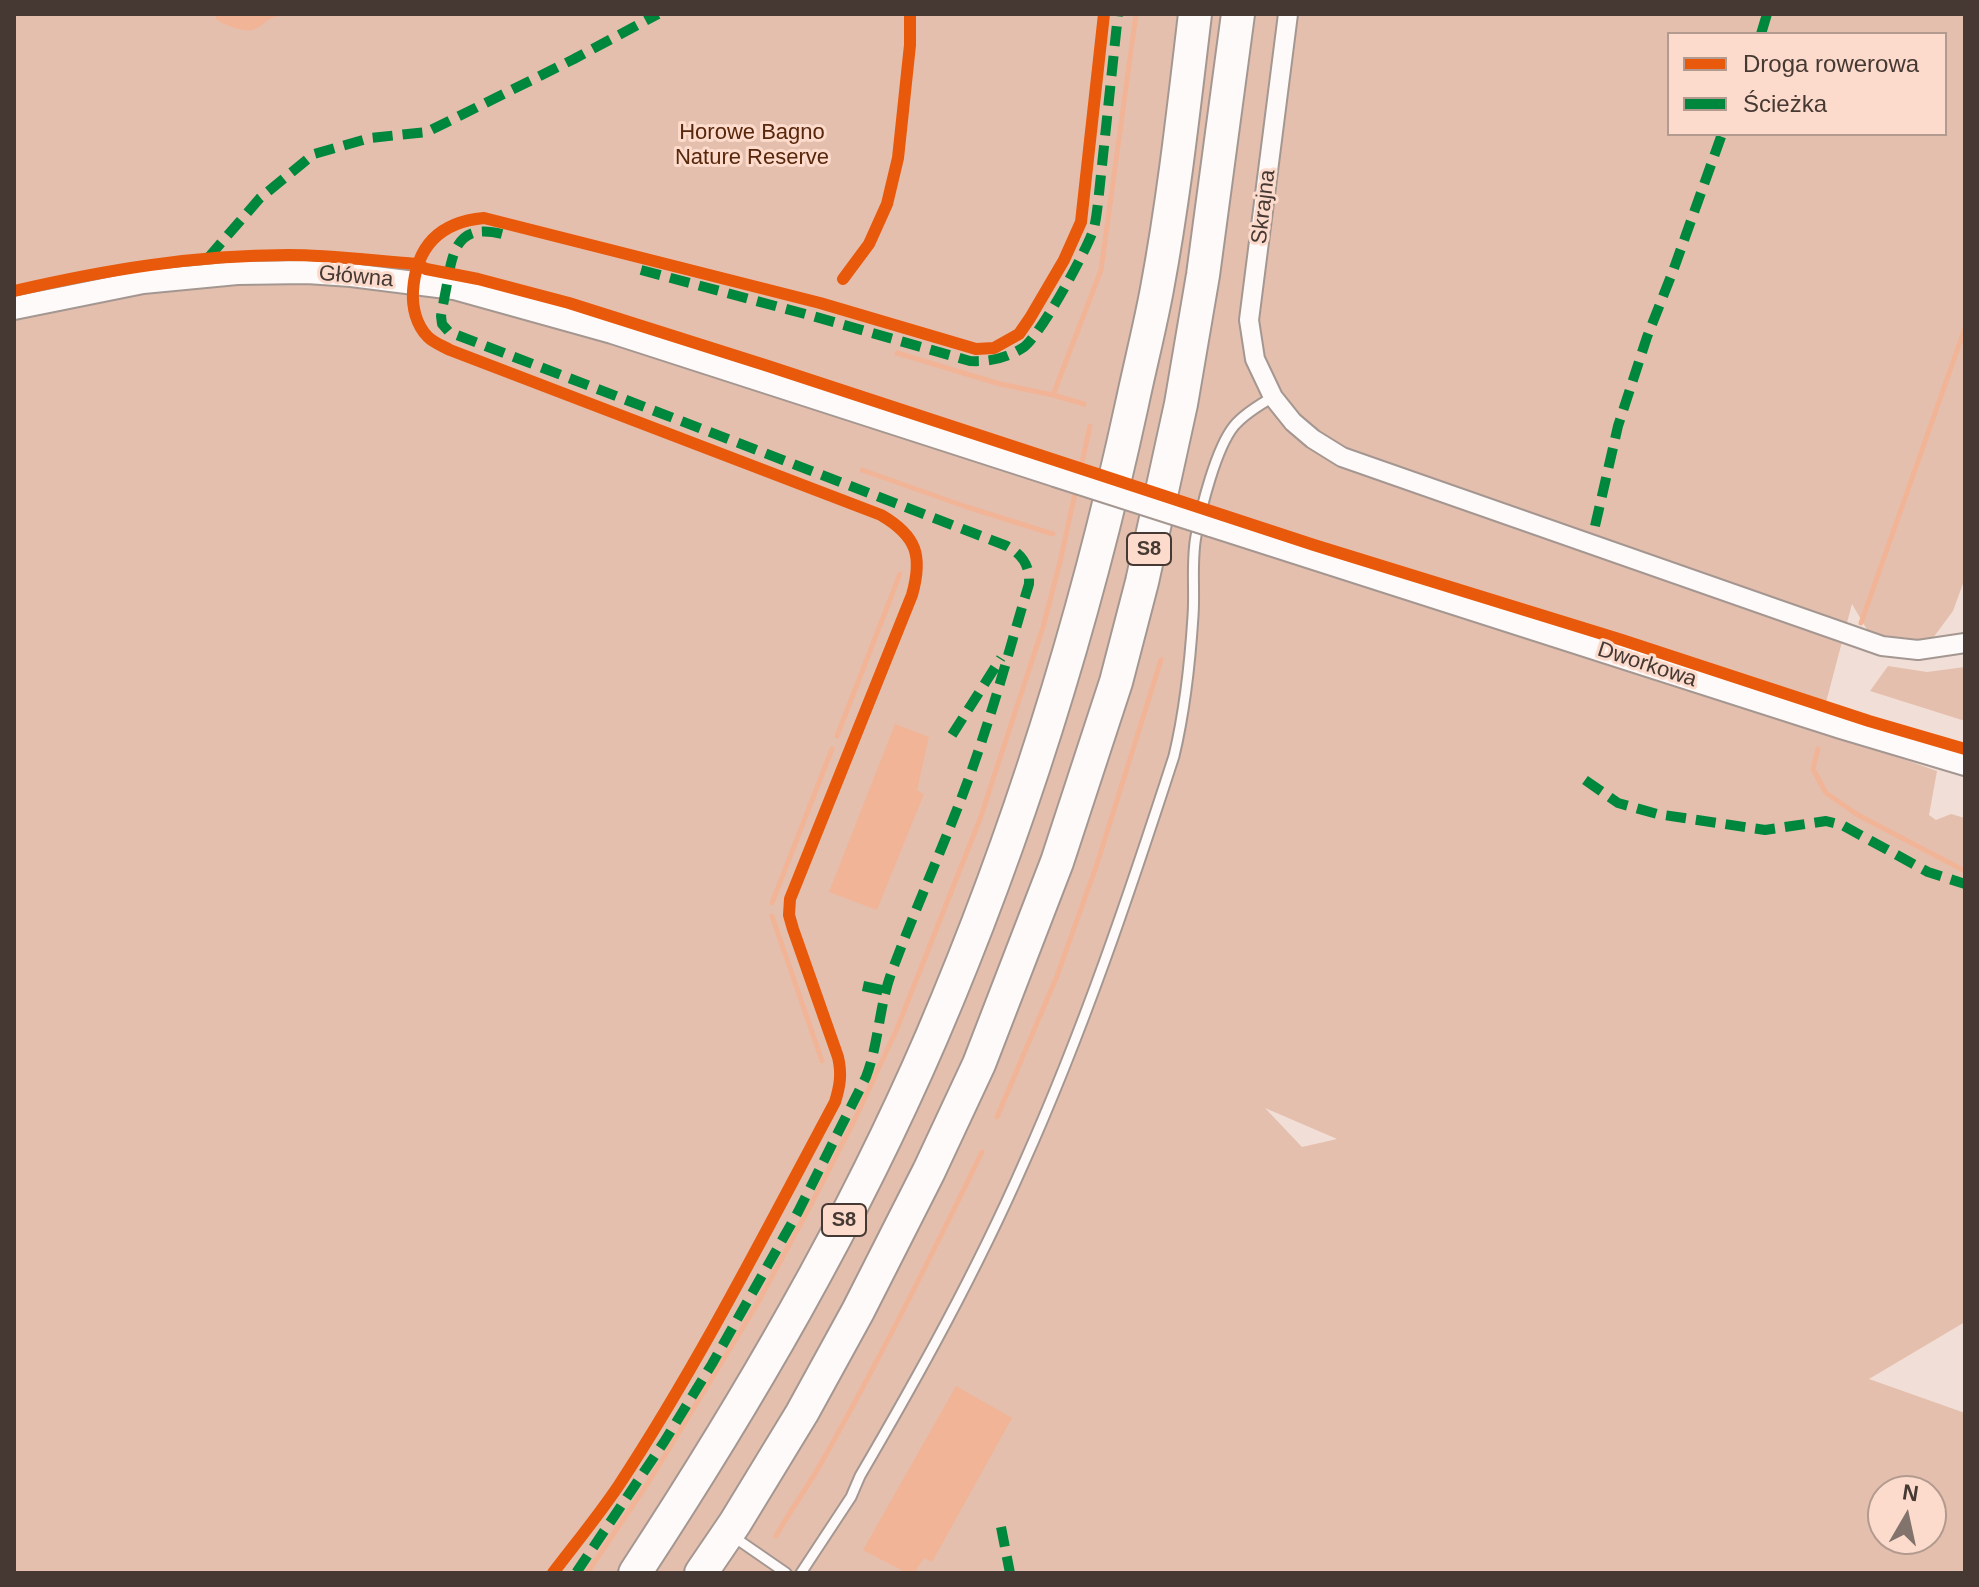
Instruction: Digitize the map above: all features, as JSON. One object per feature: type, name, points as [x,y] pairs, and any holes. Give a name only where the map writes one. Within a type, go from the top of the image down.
[{"type":"highway","name":"S8","points":[[635,1573],[698,1478],[840,1228],[930,1040],[1008,843],[1066,663],[1114,487],[1157,290],[1183,120],[1195,14]]},
{"type":"highway","name":"S8","points":[[701,1573],[802,1413],[929,1171],[979,1064],[1057,862],[1116,682],[1142,582],[1191,347],[1238,14]]},
{"type":"street","name":"Skrajna","points":[[1273,397],[1255,359],[1249,320],[1288,14]]},
{"type":"street","name":"Główna","points":[[14,308],[143,282],[237,273],[351,275],[454,288],[612,332],[1055,475]]},
{"type":"street","points":[[1273,397],[1293,422],[1342,457],[1882,646],[1918,650],[1965,643]]},
{"type":"street","name":"Dworkowa","points":[[1055,475],[1965,764]]},
{"type":"lane","points":[[803,1572],[851,1497],[934,1344],[1023,1165],[1057,1086],[1100,977],[1177,744],[1187,691],[1195,538],[1213,469],[1233,427],[1273,397]]},
{"type":"lane","points":[[728,1534],[786,1573]]},
{"type":"green space","name":"Horowe Bagno Nature Reserve","points":[[14,14],[1965,14],[1965,578],[1953,611],[1930,642],[1869,633],[1852,604],[1819,729],[1937,771],[1929,815],[1936,820],[1951,814],[1965,818],[1965,1322],[1869,1379],[1965,1413],[1965,1573],[14,1573]],"holes":[[[1265,1108],[1337,1139],[1302,1147]]]},
{"type":"green space","points":[[1888,666],[1927,672],[1965,667],[1965,721],[1870,691]]},
{"type":"shaded area","points":[[216,14],[296,14],[273,18],[249,30],[223,24],[216,19]]},
{"type":"shaded area","points":[[895,724],[929,737],[917,790],[924,794],[877,910],[829,892]]},
{"type":"shaded area","points":[[956,1386],[1012,1418],[932,1562],[924,1558],[914,1573],[907,1573],[863,1550]]},
{"type":"waterway","points":[[1084,404],[1053,395],[1101,270],[1136,14]]},
{"type":"waterway","points":[[1861,623],[1965,328]]},
{"type":"waterway","points":[[897,353],[1000,384],[1053,395]]},
{"type":"waterway","points":[[1079,476],[1090,426]]},
{"type":"waterway","points":[[862,470],[1053,534]]},
{"type":"waterway","points":[[587,1573],[648,1483],[756,1306],[853,1123],[896,1031],[980,819],[1043,627],[1076,489]]},
{"type":"waterway","points":[[837,736],[900,574]]},
{"type":"waterway","points":[[997,1117],[1057,976],[1097,864],[1161,660]]},
{"type":"waterway","points":[[772,903],[832,749]]},
{"type":"waterway","points":[[1818,749],[1813,769],[1826,793],[1858,815],[1965,871]]},
{"type":"waterway","points":[[772,916],[822,1061]]},
{"type":"waterway","points":[[776,1536],[819,1468],[866,1382],[982,1152]]},
{"type":"marked path","points":[[208,258],[260,198],[314,154],[370,138],[427,132],[658,14]]},
{"type":"marked path","points":[[641,270],[970,361],[985,361],[1018,351],[1032,339],[1052,309],[1094,228],[1118,14]]},
{"type":"marked path","points":[[1762,32],[1767,14]]},
{"type":"marked path","points":[[1595,526],[1618,426],[1647,337],[1721,136]]},
{"type":"marked path","points":[[502,234],[476,232],[467,235],[456,249],[441,316],[442,324],[449,332],[1007,546],[1024,562],[1029,578],[975,762],[888,984],[866,1077],[798,1212],[712,1364],[576,1573]]},
{"type":"marked path","points":[[952,735],[1001,658]]},
{"type":"marked path","points":[[1585,780],[1618,803],[1657,814],[1765,830],[1826,821],[1842,825],[1928,872],[1965,884]]},
{"type":"marked path","points":[[863,986],[886,991]]},
{"type":"marked path","points":[[1001,1527],[1010,1573]]},
{"type":"cycle path","points":[[843,279],[869,244],[887,204],[898,158],[910,45],[910,14]]},
{"type":"cycle path","points":[[553,1573],[619,1485],[677,1392],[835,1102],[840,1080],[838,1057],[793,929],[789,915],[790,899],[912,595],[917,558],[910,539],[881,515],[436,343],[420,327],[414,309],[413,291],[419,262],[425,250],[443,231],[468,220],[484,218],[820,303],[976,349],[994,348],[1019,334],[1064,260],[1081,222],[1104,14]]},
{"type":"cycle path","points":[[14,291],[116,270],[218,258],[304,255],[417,264],[426,269],[569,303],[1314,545],[1965,749]]}]
